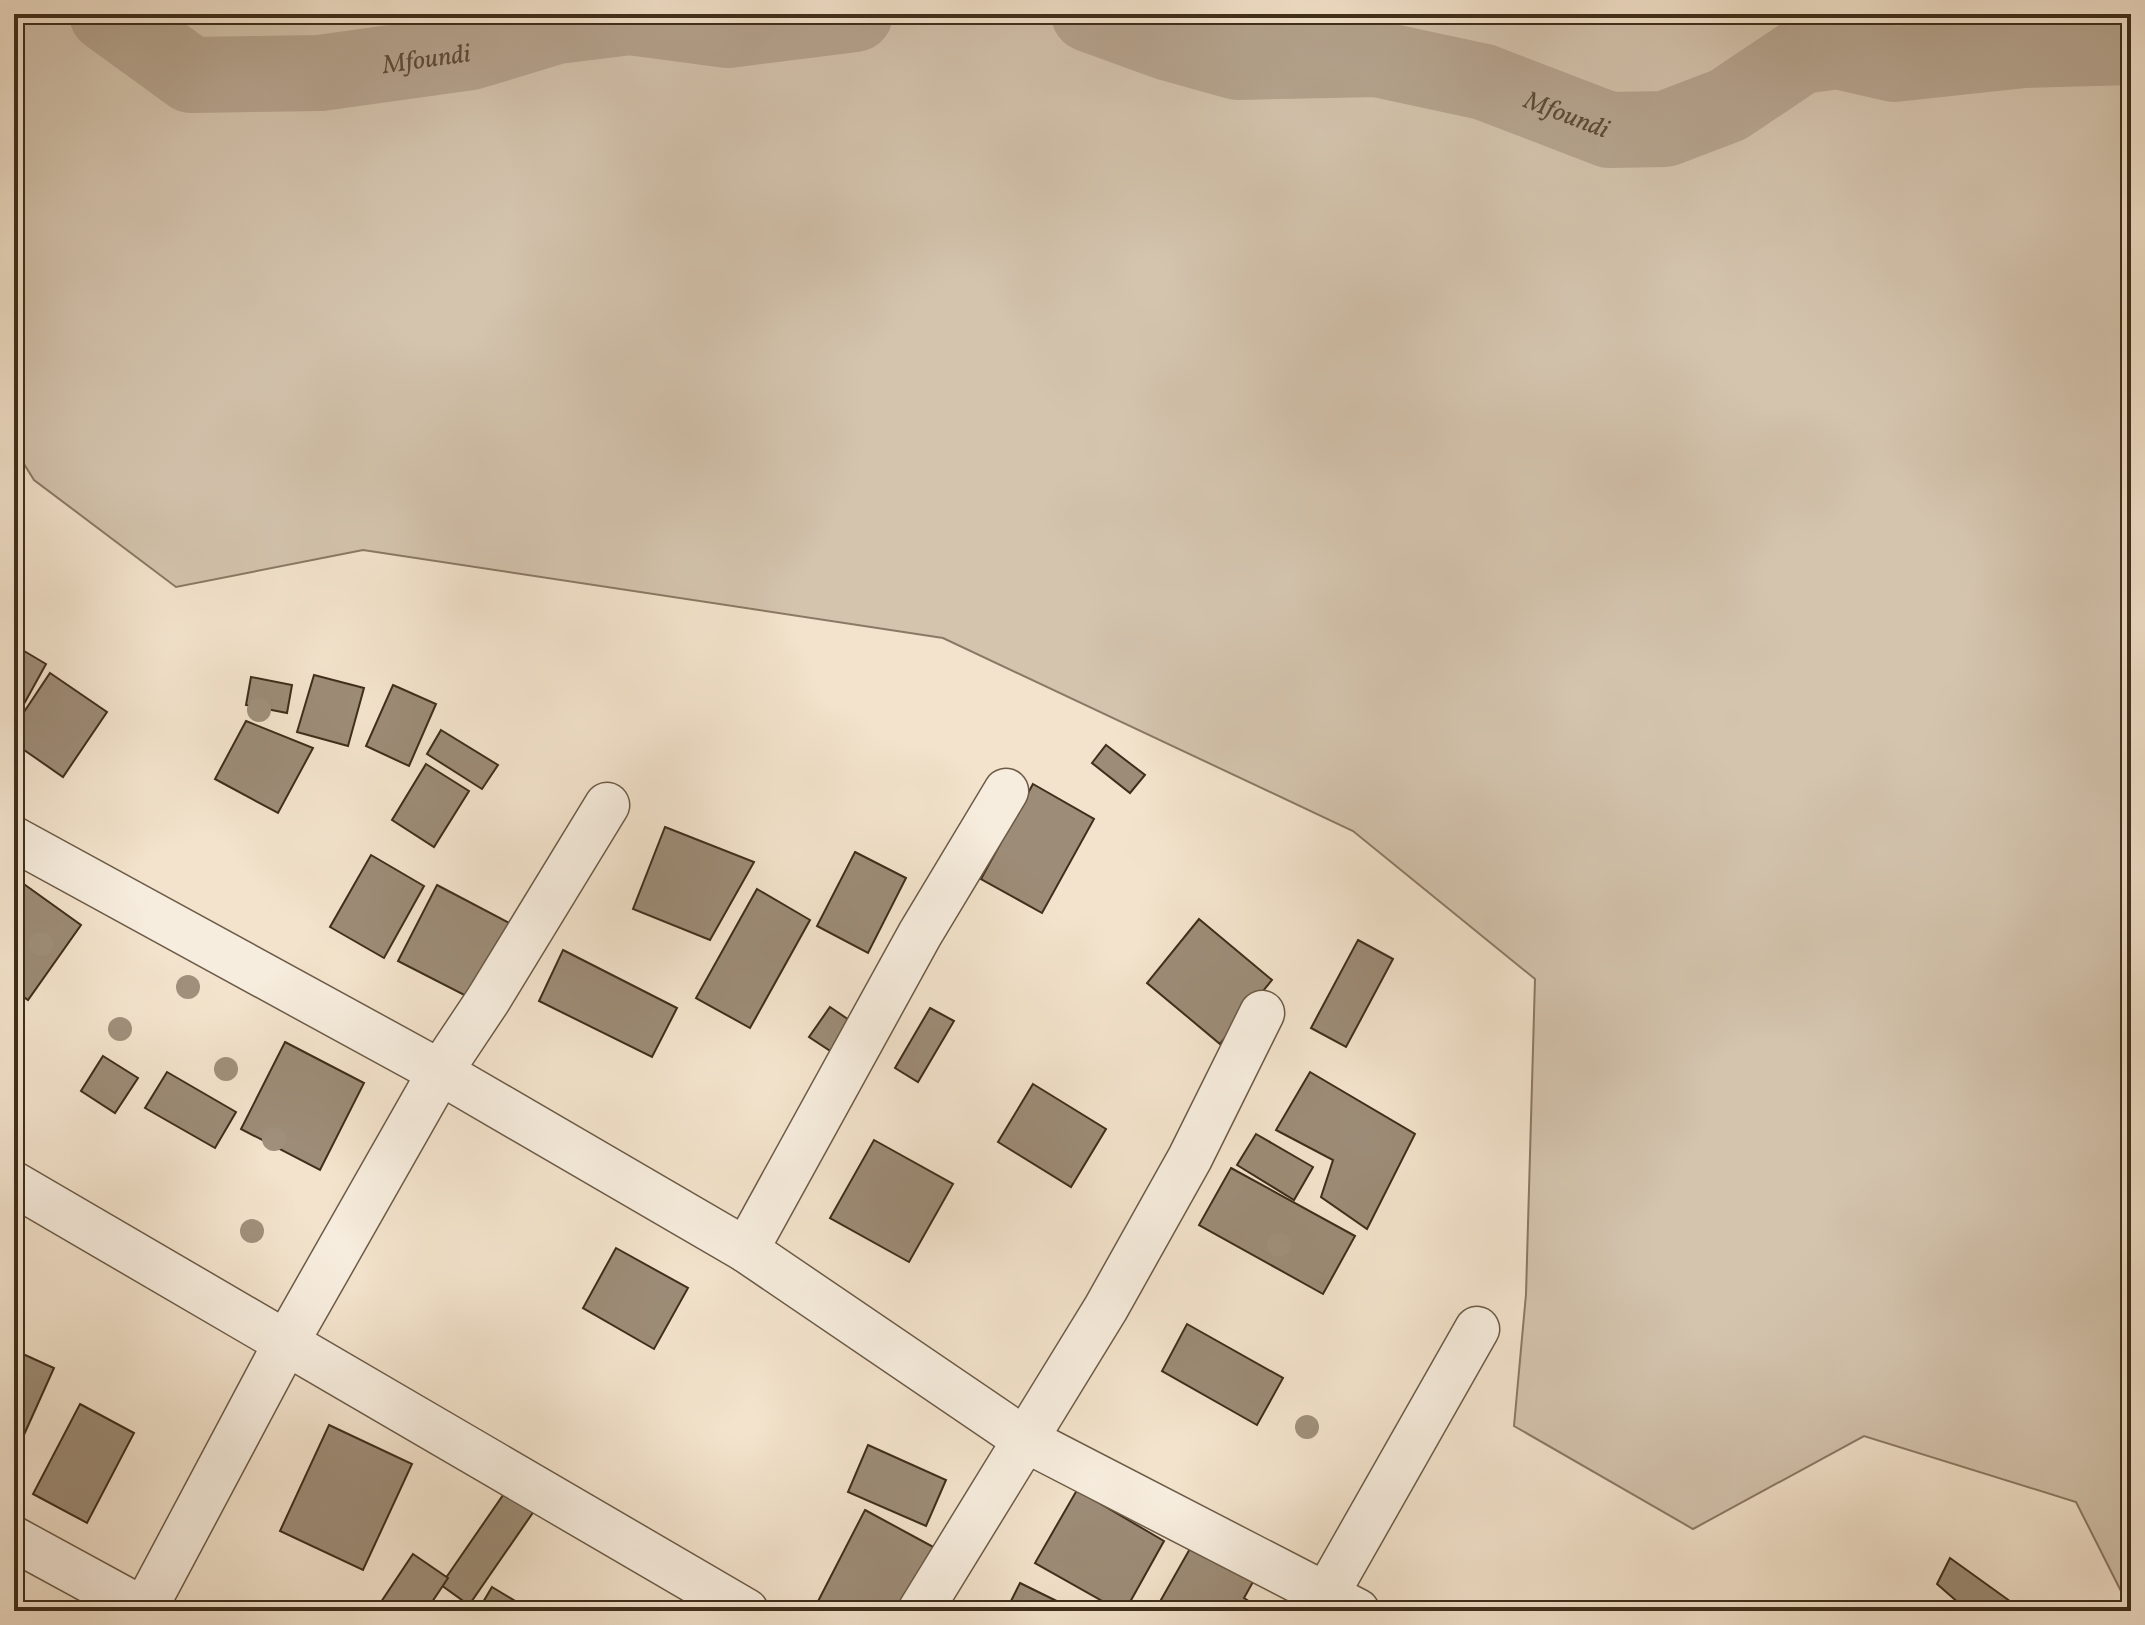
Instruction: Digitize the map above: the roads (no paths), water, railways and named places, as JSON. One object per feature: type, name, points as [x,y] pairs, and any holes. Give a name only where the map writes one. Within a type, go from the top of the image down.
[{"type":"street","points":[[746,1250],[920,934],[1006,791]]},
{"type":"street","points":[[14,1539],[145,1610],[286,1343],[440,1072],[488,1000],[607,805]]},
{"type":"street","points":[[14,839],[440,1072],[746,1250],[1024,1439],[1342,1603],[1477,1329]]},
{"type":"street","points":[[920,1611],[1106,1308],[1183,1171],[1262,1013]]},
{"type":"street","points":[[14,1184],[746,1611]]},
{"type":"waterway","name":"Mfoundi","points":[[107,14],[191,75],[320,73],[471,52],[557,26],[630,17],[728,30],[855,14]]},
{"type":"waterway","name":"Mfoundi","points":[[1089,14],[1169,43],[1237,62],[1377,59],[1484,82],[1609,130],[1665,129],[1728,105],[1801,56],[1837,51],[1894,64],[2024,50],[2131,47]]}]
